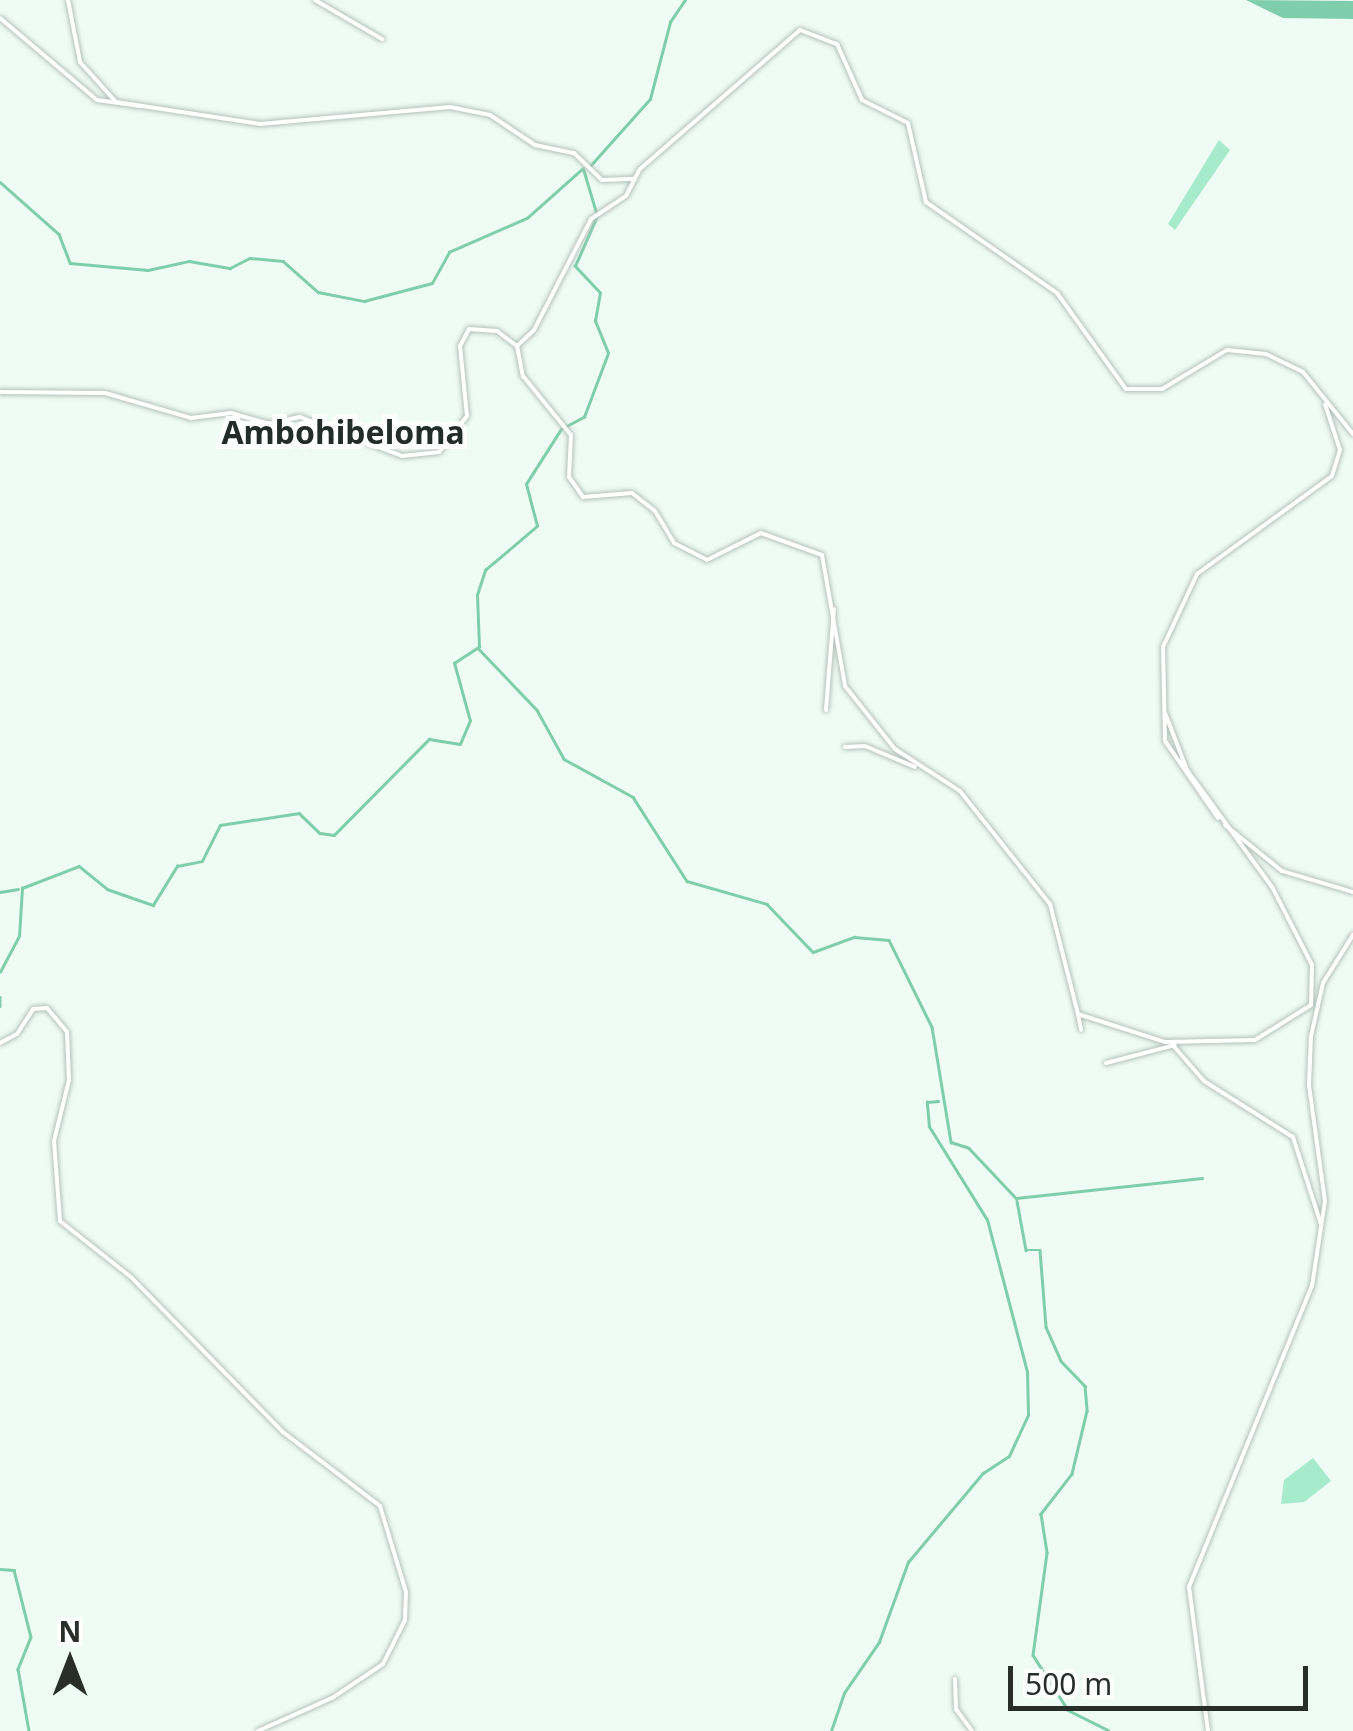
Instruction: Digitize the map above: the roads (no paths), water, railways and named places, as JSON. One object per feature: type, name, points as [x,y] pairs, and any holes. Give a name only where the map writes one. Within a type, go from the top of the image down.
[{"type":"street","points":[[68,0],[80,62],[96,85],[116,102],[260,124],[450,107],[490,115],[611,182],[636,178]]},
{"type":"street","points":[[315,0],[382,38]]},
{"type":"street","points":[[0,18],[97,100],[146,106]]},
{"type":"street","points":[[516,346],[534,330],[596,215],[626,196],[636,178],[790,35],[816,31],[847,55],[862,100],[908,123],[926,202],[1057,294],[1126,389],[1162,389],[1227,350],[1287,362],[1353,434]]},
{"type":"street","points":[[0,392],[105,393],[191,418],[231,413],[269,424],[300,418],[351,431],[375,448],[426,455],[454,440],[466,416],[460,346],[469,329],[497,331],[516,346],[523,376],[565,427],[569,477],[584,496],[632,492],[656,510],[674,543],[707,560],[761,532],[790,539],[822,555],[834,604],[845,686],[915,767]]},
{"type":"street","points":[[1208,1731],[1189,1587],[1270,1374],[1302,1312],[1322,1228],[1324,1171],[1310,1085],[1318,992],[1312,965],[1272,887],[1172,754],[1161,728],[1166,712],[1163,647],[1197,574],[1332,476],[1340,450],[1322,399]]},
{"type":"street","points":[[826,710],[834,604]]},
{"type":"street","points":[[845,748],[865,746],[952,782],[1050,904],[1081,1030]]},
{"type":"street","points":[[1222,823],[1282,871],[1353,892]]},
{"type":"street","points":[[1166,1042],[1254,1040],[1300,1018],[1353,935]]},
{"type":"street","points":[[0,1043],[17,1034],[33,1009],[47,1008],[67,1032],[68,1080],[54,1141],[60,1221],[131,1277],[283,1432],[380,1506],[406,1592],[404,1620],[384,1664],[332,1698],[258,1731]]},
{"type":"street","points":[[1078,1014],[1175,1045],[1204,1081],[1294,1137],[1322,1228]]},
{"type":"street","points":[[1106,1063],[1175,1045]]},
{"type":"street","points":[[954,1679],[956,1710],[972,1731]]},
{"type":"waterway","points":[[590,166],[650,99],[670,22],[685,0]]},
{"type":"waterway","points":[[0,182],[59,234],[70,263],[148,270],[189,261],[230,268],[250,258],[283,261],[318,292],[364,301],[432,283],[449,252],[527,218],[582,169]]},
{"type":"waterway","points":[[0,972],[19,936],[22,888],[79,866],[107,889],[153,905],[177,866],[202,861],[220,825],[299,813],[320,833],[334,835],[429,739],[460,744],[470,721],[454,663],[479,647],[477,595],[485,570],[537,526],[526,484],[561,429],[584,417],[608,353],[595,321],[600,293],[575,266],[597,216],[583,169]]},
{"type":"waterway","points":[[479,649],[537,710],[564,759],[633,797],[687,881],[767,904],[813,952],[854,937],[889,940],[932,1027],[951,1142],[969,1148],[1016,1198],[1202,1178]]},
{"type":"waterway","points":[[0,892],[18,889]]},
{"type":"waterway","points":[[0,997],[0,1006]]},
{"type":"waterway","points":[[831,1731],[844,1693],[879,1642],[908,1562],[983,1473],[1009,1456],[1028,1415],[1027,1372],[987,1220],[929,1127],[927,1102],[938,1101]]},
{"type":"waterway","points":[[1017,1201],[1026,1250],[1040,1250],[1046,1327],[1061,1361],[1085,1386],[1087,1411],[1072,1474],[1041,1514],[1047,1553],[1033,1655],[1068,1710],[1108,1730]]},
{"type":"waterway","points":[[0,1569],[14,1570],[31,1637],[18,1669],[29,1731]]},
{"type":"district","name":"Ambohibeloma","points":[[343,432]]}]
